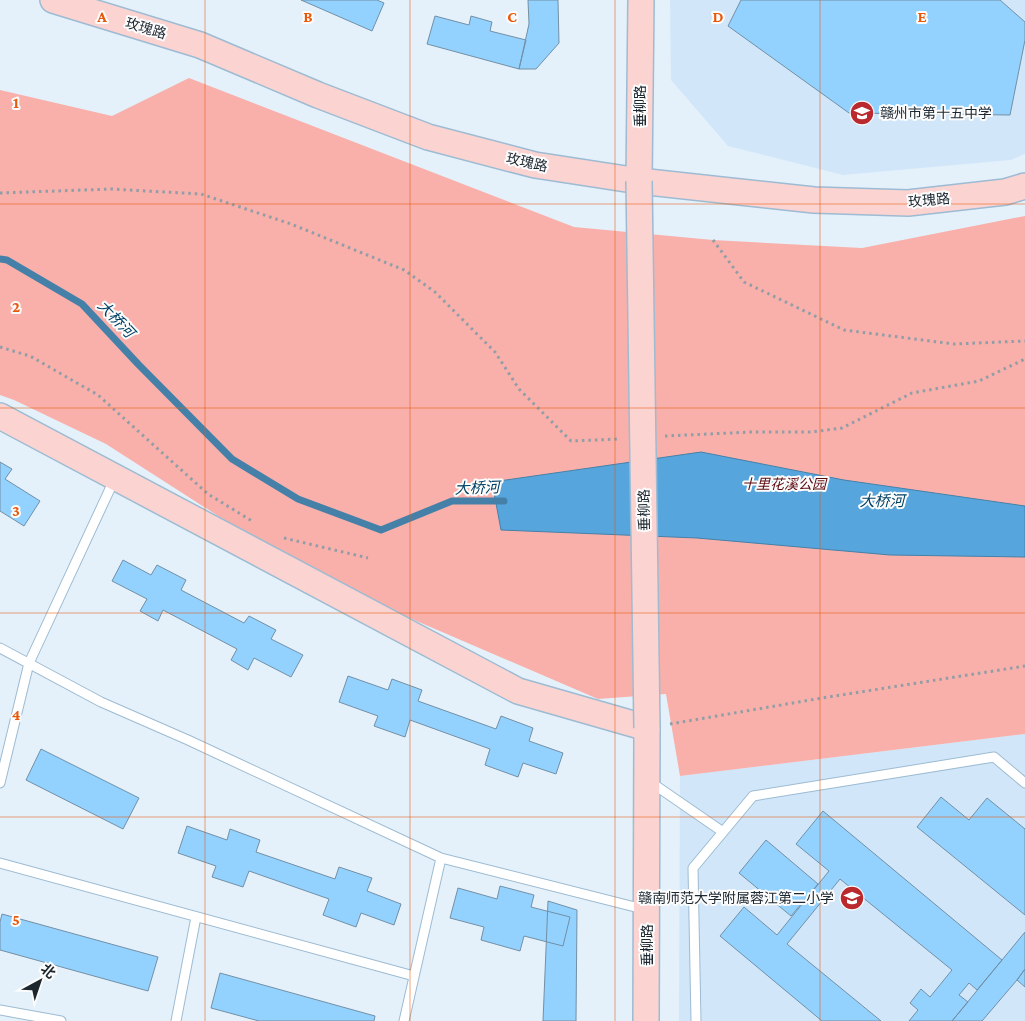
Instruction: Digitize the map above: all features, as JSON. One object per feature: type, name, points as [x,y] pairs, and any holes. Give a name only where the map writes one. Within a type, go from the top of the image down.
[{"type":"street","name":"玫瑰路","points":[[53,0],[200,45],[318,95],[428,137],[535,165],[639,181],[814,200],[908,202],[1005,192],[1025,186]]},
{"type":"street","name":"垂柳路","points":[[640,0],[639,181],[647,728],[646,1021]]},
{"type":"street","points":[[0,416],[518,691],[647,728]]},
{"type":"lane","points":[[0,783],[29,664],[115,478]]},
{"type":"lane","points":[[0,648],[101,702],[197,744],[441,858],[647,910]]},
{"type":"lane","points":[[696,1021],[694,868],[753,796],[994,757],[1025,783]]},
{"type":"lane","points":[[647,780],[723,832]]},
{"type":"lane","points":[[404,1021],[441,858]]},
{"type":"lane","points":[[0,864],[414,976]]},
{"type":"lane","points":[[176,1021],[196,917]]},
{"type":"lane","points":[[0,1010],[62,1021]]},
{"type":"path","points":[[0,193],[111,189],[201,194],[291,224],[404,270],[435,292],[495,352],[518,389],[571,442],[628,438]]},
{"type":"path","points":[[713,240],[744,282],[844,330],[954,344],[1025,341]]},
{"type":"path","points":[[0,347],[30,356],[98,395],[208,494],[256,523]]},
{"type":"path","points":[[657,437],[752,432],[811,432],[842,428],[912,394],[979,381],[1025,359]]},
{"type":"path","points":[[279,537],[368,558]]},
{"type":"path","points":[[647,728],[1025,666]]},
{"type":"shaded area","name":"赣州市第十五中学","points":[[670,0],[1025,0],[1025,154],[1011,160],[843,175],[728,146],[671,80]]},
{"type":"shaded area","name":"赣南师范大学附属蓉江第二小学","points":[[1025,734],[1025,1021],[679,1021],[680,776]]},
{"type":"green space","name":"十里花溪公园","points":[[189,78],[574,227],[713,240],[862,248],[1025,216],[1025,734],[680,776],[666,694],[598,699],[391,610],[257,541],[106,444],[0,395],[0,90],[112,116]]},
{"type":"water","points":[[701,452],[844,480],[1025,506],[1025,557],[890,555],[697,538],[501,530],[492,482]]},
{"type":"building","points":[[301,0],[377,0],[384,3],[372,31]]},
{"type":"building","points":[[528,0],[558,0],[559,43],[536,69],[519,69],[529,24]]},
{"type":"building","points":[[741,0],[1000,0],[1025,22],[1025,40],[1010,115],[849,113],[728,26]]},
{"type":"building","points":[[435,16],[469,25],[471,16],[492,22],[490,31],[526,40],[519,69],[427,44]]},
{"type":"building","points":[[0,462],[12,469],[5,479],[40,501],[24,526],[0,511]]},
{"type":"building","points":[[123,560],[151,575],[157,565],[186,580],[181,590],[244,623],[249,616],[276,630],[271,639],[303,655],[291,677],[254,658],[248,670],[231,660],[237,649],[163,610],[158,621],[140,611],[147,599],[112,581]]},
{"type":"building","points":[[348,676],[388,690],[392,679],[422,690],[418,701],[496,729],[501,716],[533,728],[529,741],[563,753],[556,774],[523,763],[518,777],[485,765],[490,749],[410,720],[405,737],[374,726],[378,716],[339,702]]},
{"type":"building","points":[[41,749],[139,798],[123,829],[26,780]]},
{"type":"building","points":[[941,797],[969,820],[987,798],[1025,829],[1025,915],[917,827]]},
{"type":"building","points":[[823,811],[1002,960],[977,990],[969,983],[959,995],[968,1002],[952,1021],[909,1021],[918,1010],[910,1003],[921,989],[930,997],[952,970],[840,879],[787,944],[881,1021],[822,1021],[720,936],[744,907],[777,935],[829,871],[796,844]]},
{"type":"building","points":[[187,826],[227,840],[230,829],[260,840],[256,852],[335,879],[339,867],[372,878],[367,891],[401,904],[394,925],[361,913],[356,927],[323,915],[329,899],[249,871],[243,887],[212,877],[216,866],[178,853]]},
{"type":"building","points":[[766,840],[818,884],[791,916],[739,873]]},
{"type":"building","points":[[500,886],[534,895],[531,907],[570,917],[563,946],[524,936],[520,951],[481,940],[484,927],[450,918],[458,888],[497,899]]},
{"type":"building","points":[[548,901],[577,910],[576,1021],[543,1021]]},
{"type":"building","points":[[2,914],[158,957],[148,991],[0,950],[0,922]]},
{"type":"building","points":[[1025,932],[1025,969],[1017,980],[982,1021],[952,1021]]},
{"type":"building","points":[[1025,969],[1025,987],[1017,980]]},
{"type":"building","points":[[220,973],[375,1016],[374,1021],[259,1021],[211,1008]]},
{"type":"waterway","name":"大桥河","points":[[0,259],[7,260],[82,304],[232,459],[298,499],[381,530],[452,501],[504,501]]},
{"type":"place","name":"赣州市第十五中学","points":[[862,113]]},
{"type":"place","name":"赣南师范大学附属蓉江第二小学","points":[[852,898]]}]
